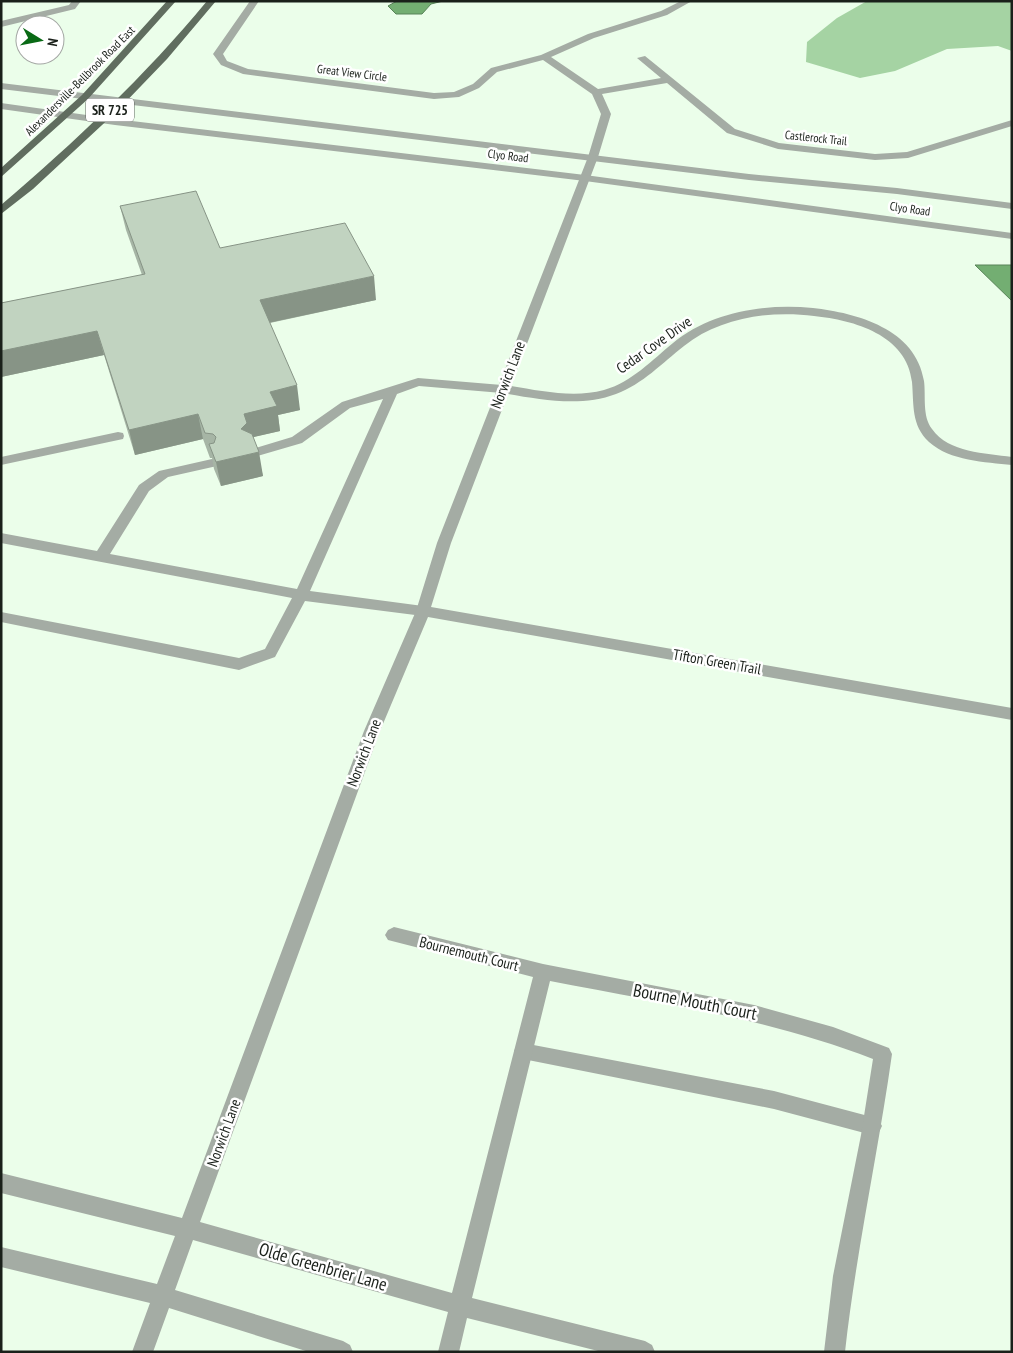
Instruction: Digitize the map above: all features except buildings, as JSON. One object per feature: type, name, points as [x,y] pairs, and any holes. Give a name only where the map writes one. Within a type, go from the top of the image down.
[{"type":"main road","name":"Alexandersville-Bellbrook Road East","points":[[1,174],[85,97],[172,1]]},
{"type":"main road","name":"SR 725","points":[[1,211],[120,101],[172,48],[212,1]]},
{"type":"street","points":[[1,24],[72,7],[77,1]]},
{"type":"street","name":"Great View Circle","points":[[255,1],[218,54],[224,63],[246,72],[434,96],[456,94],[476,86],[494,70],[544,57],[591,36],[664,13],[688,1]]},
{"type":"street","points":[[544,57],[596,92],[606,114],[593,157]]},
{"type":"street","name":"Castlerock Trail","points":[[642,58],[732,131],[778,146],[876,157],[908,155],[1012,123]]},
{"type":"street","points":[[596,92],[669,80]]},
{"type":"street","name":"Clyo Road","points":[[1,86],[749,177],[898,191],[1012,206]]},
{"type":"street","name":"Clyo Road","points":[[1,106],[66,116],[585,178],[1012,236]]},
{"type":"street","name":"Norwich Lane","points":[[142,1352],[372,732],[422,611],[444,543],[593,157]]},
{"type":"street","name":"Cedar Cove Drive","points":[[254,453],[297,440],[346,405],[392,392],[418,382],[558,397],[581,397],[604,393],[625,386],[685,340],[705,328],[755,314],[811,312],[862,322],[876,328],[898,342],[912,359],[917,376],[922,422],[928,433],[953,450],[1012,462]]},
{"type":"street","points":[[1,617],[239,664],[270,653],[302,595],[392,392]]},
{"type":"street","points":[[1,461],[118,436]]},
{"type":"street","points":[[101,557],[144,488],[164,474],[212,462]]},
{"type":"street","name":"Tifton Green Trail","points":[[1,538],[302,595],[422,611],[1012,714]]},
{"type":"street","name":"Bournemouth Court","points":[[394,935],[543,972]]},
{"type":"street","points":[[448,1352],[543,972]]},
{"type":"street","name":"Bourne Mouth Court","points":[[543,972],[754,1013],[833,1035],[883,1054],[872,1126],[843,1276],[834,1352]]},
{"type":"street","points":[[523,1051],[774,1100],[872,1126]]},
{"type":"street","name":"Olde Greenbrier Lane","points":[[1,1183],[188,1230],[461,1306],[645,1352]]},
{"type":"street","points":[[1,1257],[163,1296],[343,1352]]},
{"type":"shaded area","points":[[397,1],[443,1],[431,4],[422,14],[396,14],[388,6]]},
{"type":"shaded area","points":[[867,1],[1012,1],[1012,51],[998,46],[947,49],[895,71],[860,78],[806,62],[807,42],[837,18]]},
{"type":"shaded area","points":[[975,265],[1012,265],[1012,301]]}]
